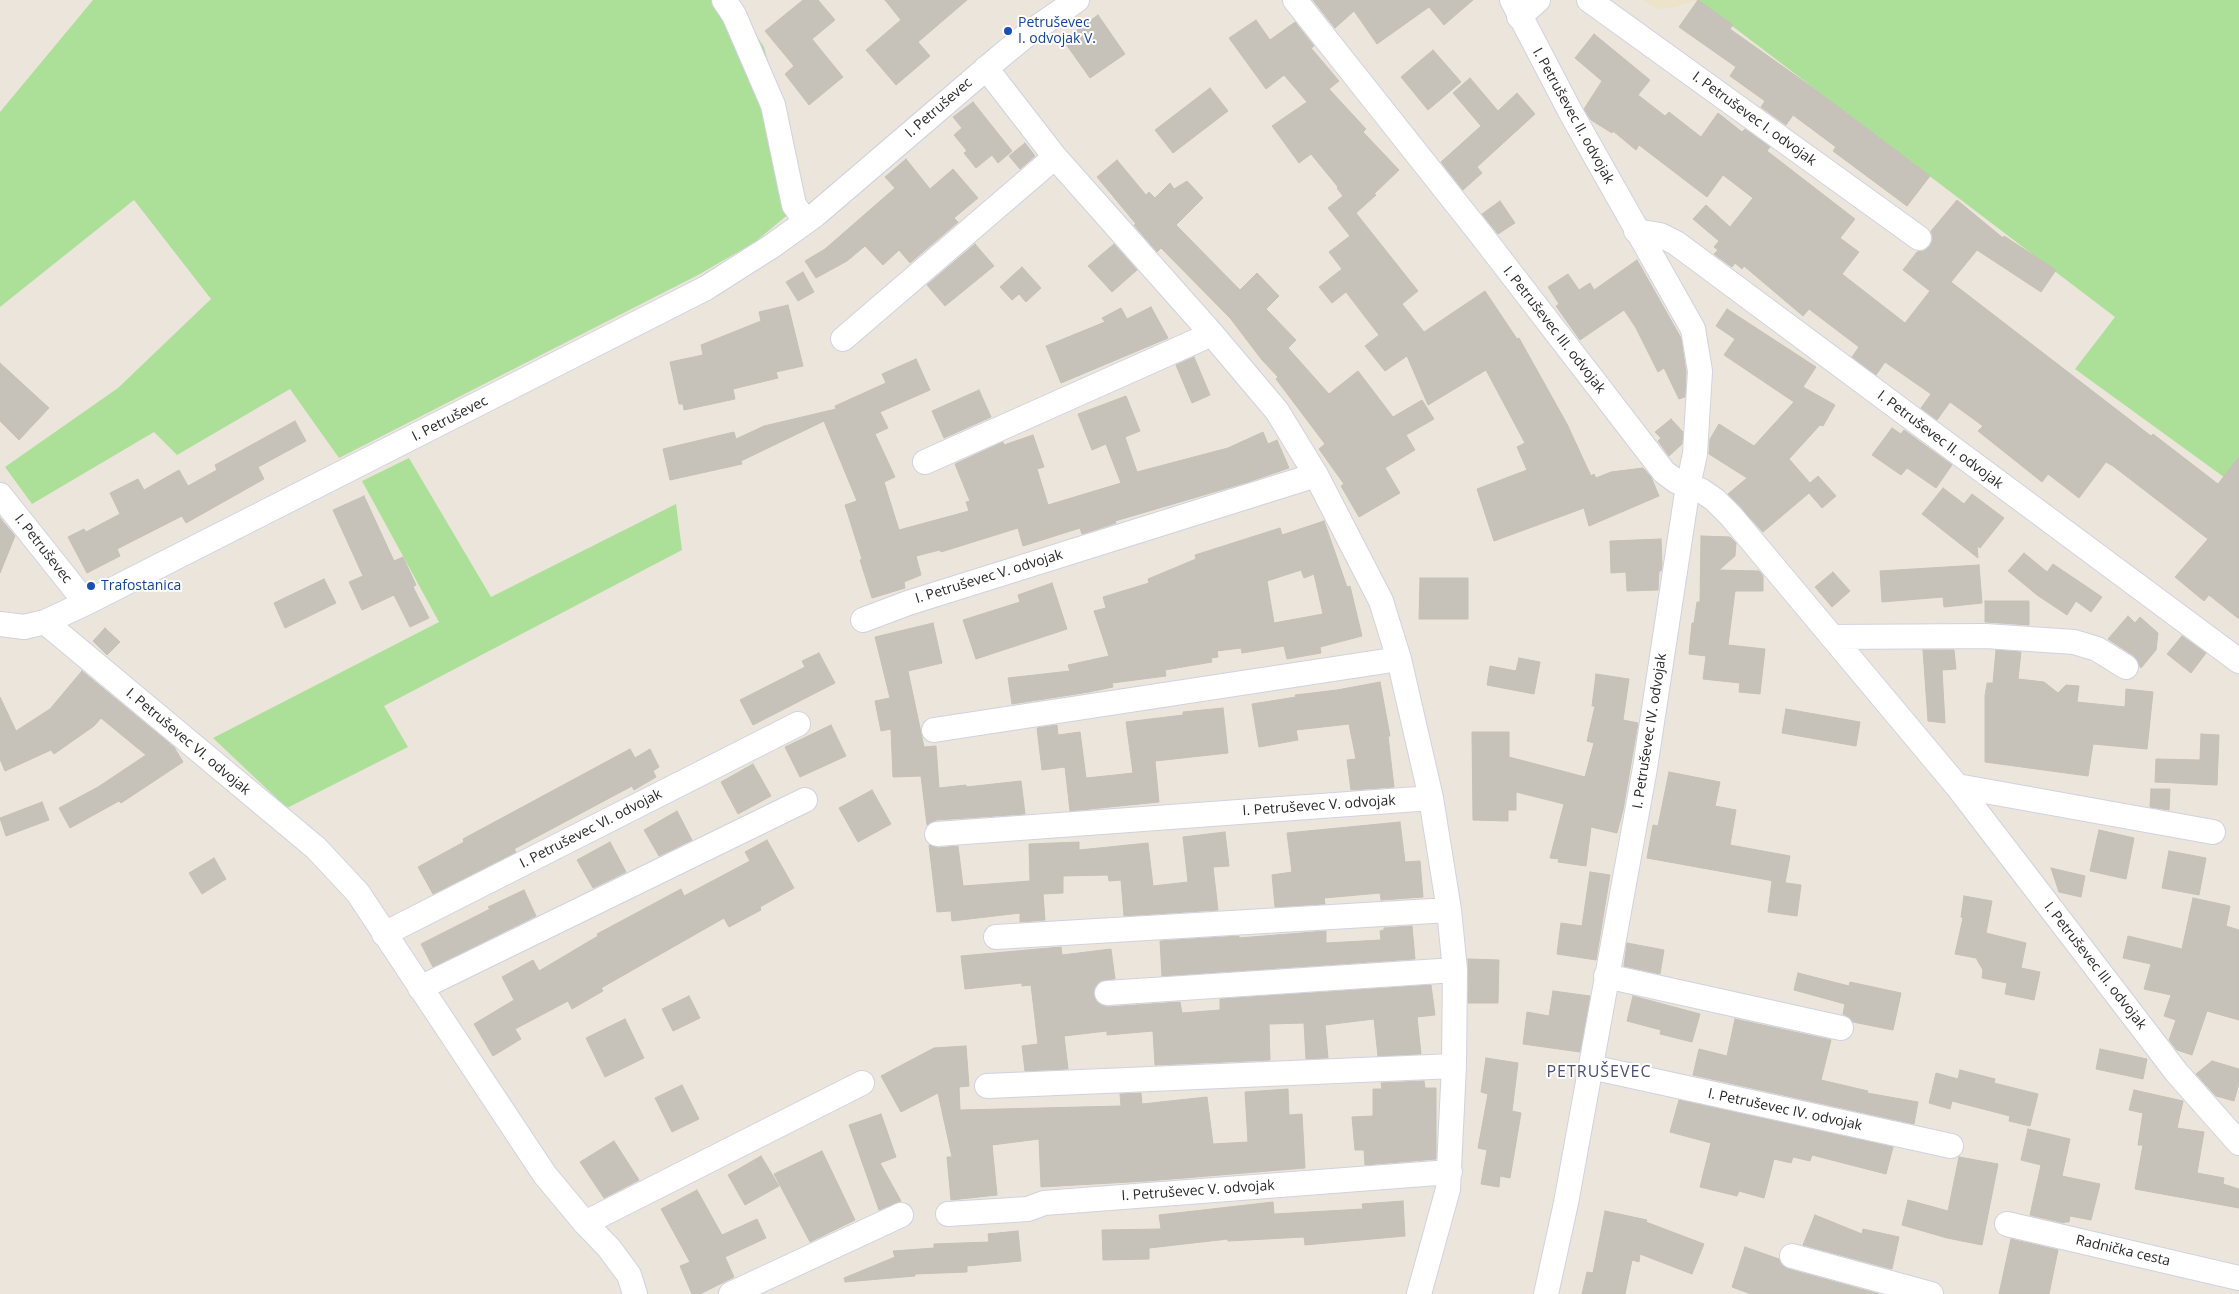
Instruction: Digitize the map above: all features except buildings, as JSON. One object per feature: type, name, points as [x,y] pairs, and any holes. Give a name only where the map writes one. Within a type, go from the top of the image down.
[{"type":"street","points":[[724,0],[734,15],[773,104],[794,205],[806,221]]},
{"type":"street","name":"I. Petruševec","points":[[0,624],[24,627],[45,622],[86,603],[706,288],[772,246],[806,221],[986,68],[1029,33],[1077,0]]},
{"type":"street","name":"I. Petruševec III. odvojak","points":[[1295,0],[1485,240],[1664,472],[1688,486],[1702,491],[1715,500],[1731,516],[1957,786],[2178,1073],[2239,1143]]},
{"type":"street","points":[[1516,9],[1538,0]]},
{"type":"street","name":"I. Petruševec I. odvojak","points":[[1589,0],[1919,238]]},
{"type":"street","name":"I. Petruševec II. odvojak","points":[[1516,9],[1636,231],[1693,329],[1700,371],[1696,454],[1688,486]]},
{"type":"street","points":[[986,68],[1055,157],[1212,334],[1277,411],[1316,475],[1382,601],[1399,659],[1431,798],[1449,910],[1455,970],[1450,1172],[1444,1208],[1419,1294]]},
{"type":"street","points":[[843,339],[1055,157]]},
{"type":"street","name":"I. Petruševec II. odvojak","points":[[1636,231],[1660,235],[1676,243],[2239,661]]},
{"type":"street","points":[[924,462],[1212,334]]},
{"type":"street","name":"I. Petruševec V. odvojak","points":[[863,620],[908,603],[1316,475]]},
{"type":"street","name":"I. Petruševec IV. odvojak","points":[[1546,1294],[1591,1067],[1645,768],[1688,486]]},
{"type":"street","name":"I. Petruševec","points":[[0,495],[86,603]]},
{"type":"street","name":"I. Petruševec VI. odvojak","points":[[45,622],[316,848],[358,893],[545,1175],[585,1223],[610,1248],[629,1275],[635,1294]]},
{"type":"street","points":[[1832,637],[1986,636],[2074,642],[2097,649],[2126,667]]},
{"type":"street","points":[[934,730],[1399,659]]},
{"type":"street","name":"I. Petruševec VI. odvojak","points":[[384,934],[798,724]]},
{"type":"street","points":[[1957,786],[2213,832]]},
{"type":"street","name":"I. Petruševec V. odvojak","points":[[937,834],[1431,798]]},
{"type":"street","points":[[420,988],[805,800]]},
{"type":"street","points":[[996,937],[1449,910]]},
{"type":"street","points":[[1107,993],[1455,970]]},
{"type":"street","points":[[1606,976],[1841,1028]]},
{"type":"street","points":[[987,1086],[1454,1066]]},
{"type":"street","name":"I. Petruševec IV. odvojak","points":[[1591,1067],[1951,1146]]},
{"type":"street","points":[[585,1223],[862,1082]]},
{"type":"street","name":"I. Petruševec V. odvojak","points":[[948,1214],[1028,1209],[1044,1203],[1450,1172]]},
{"type":"street","points":[[731,1294],[901,1216]]},
{"type":"street","name":"Radnička cesta","points":[[2007,1224],[2239,1278]]},
{"type":"street","points":[[1792,1256],[1931,1294]]},
{"type":"shaded area","points":[[1644,0],[1699,0],[1671,8],[1656,9]]},
{"type":"green space","points":[[93,0],[733,0],[764,47],[803,202],[755,242],[698,275],[339,458],[290,389],[177,455],[154,432],[32,504],[5,467],[118,388],[211,299],[134,200],[0,307],[0,112]]},
{"type":"green space","points":[[1698,0],[2239,0],[2239,488],[2075,369],[2115,317]]},
{"type":"green space","points":[[409,458],[491,597],[676,504],[682,550],[384,706],[408,747],[287,808],[213,738],[439,622],[362,481]]},
{"type":"place","name":"Petruševec I. odvojak V.","points":[[1008,31]]},
{"type":"place","name":"Trafostanica","points":[[91,586]]},
{"type":"district","name":"PETRUŠEVEC","points":[[1599,1072]]}]
